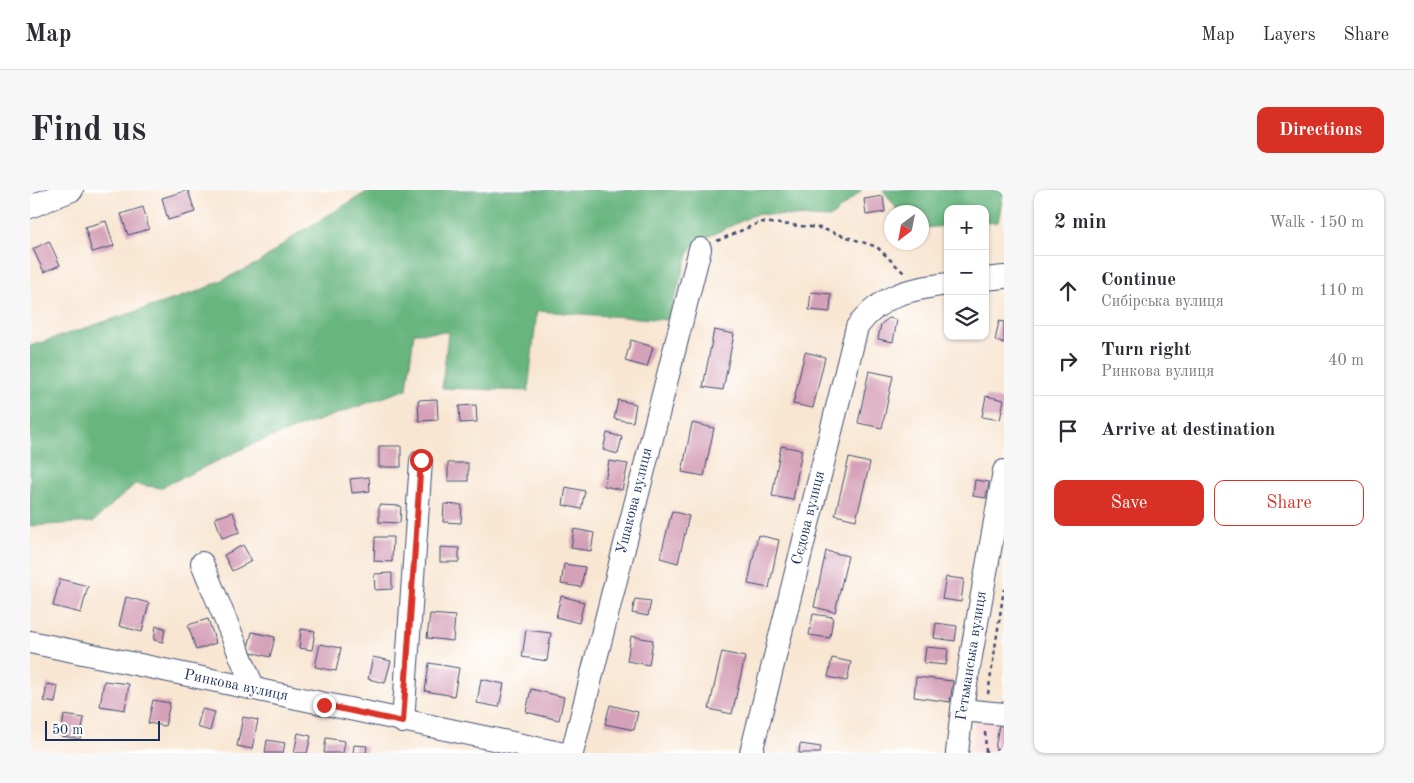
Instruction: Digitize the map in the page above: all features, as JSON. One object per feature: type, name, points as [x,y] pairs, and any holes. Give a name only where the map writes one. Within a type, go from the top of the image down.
[{"type":"street","points":[[30,207],[72,190]]},
{"type":"street","name":"Ушакова вулиця","points":[[572,753],[700,249]]},
{"type":"street","points":[[989,279],[1004,277]]},
{"type":"street","name":"Сєдова вулиця","points":[[751,753],[857,327],[870,311],[891,297],[919,288],[944,285]]},
{"type":"street","points":[[403,722],[421,460]]},
{"type":"street","name":"Гетьманська вулиця","points":[[957,753],[962,710],[1004,471]]},
{"type":"street","points":[[202,563],[254,689]]},
{"type":"street","name":"Ринкова вулиця","points":[[30,642],[403,722],[560,753]]},
{"type":"street","points":[[962,710],[995,713]]},
{"type":"path","points":[[700,249],[761,222],[820,228],[878,247],[919,288]]},
{"type":"path","points":[[986,753],[995,713],[1004,589]]},
{"type":"shaded area","points":[[1004,701],[1004,753],[972,753],[977,707]]},
{"type":"green space","points":[[370,190],[862,190],[830,218],[756,214],[697,242],[689,252],[668,320],[537,311],[528,391],[442,388],[448,332],[414,333],[407,389],[255,443],[160,488],[135,484],[93,522],[30,526],[30,346],[199,291],[258,263],[297,234]]},
{"type":"green space","points":[[883,190],[1004,190],[998,222],[989,223],[989,205],[944,205],[944,226],[929,227],[929,205],[894,205]]},
{"type":"building","points":[[188,190],[195,212],[168,220],[162,198]]},
{"type":"building","points":[[883,196],[884,212],[866,215],[864,199]]},
{"type":"building","points":[[143,207],[149,229],[128,235],[121,214]]},
{"type":"building","points":[[106,221],[114,246],[92,252],[85,227]]},
{"type":"building","points":[[49,241],[60,265],[44,272],[33,249]]},
{"type":"building","points":[[811,292],[831,294],[830,312],[809,310]]},
{"type":"building","points":[[889,318],[897,320],[893,342],[878,339],[881,324]]},
{"type":"building","points":[[999,321],[1004,322],[1004,343],[995,341]]},
{"type":"building","points":[[714,330],[734,334],[723,390],[703,387]]},
{"type":"building","points":[[631,340],[653,347],[647,367],[625,361]]},
{"type":"building","points":[[805,352],[825,357],[813,408],[793,404]]},
{"type":"building","points":[[869,371],[893,376],[882,428],[858,423]]},
{"type":"building","points":[[986,396],[1004,400],[1000,420],[982,417]]},
{"type":"building","points":[[437,399],[438,420],[419,421],[418,400]]},
{"type":"building","points":[[618,400],[636,404],[633,422],[614,419]]},
{"type":"building","points":[[476,405],[477,422],[460,423],[459,406]]},
{"type":"building","points":[[692,423],[714,428],[704,476],[682,472]]},
{"type":"building","points":[[607,433],[622,437],[618,454],[603,450]]},
{"type":"building","points":[[379,446],[401,446],[401,467],[379,467]]},
{"type":"building","points":[[781,446],[802,450],[793,500],[772,496]]},
{"type":"building","points":[[849,458],[870,463],[856,520],[835,515]]},
{"type":"building","points":[[609,461],[628,464],[622,490],[604,486]]},
{"type":"building","points":[[448,463],[468,463],[468,481],[448,481]]},
{"type":"building","points":[[369,477],[370,491],[352,493],[350,479]]},
{"type":"building","points":[[975,480],[989,482],[986,498],[973,496]]},
{"type":"building","points":[[566,487],[585,491],[581,509],[563,505]]},
{"type":"building","points":[[444,504],[462,505],[461,523],[443,522]]},
{"type":"building","points":[[379,505],[401,506],[400,523],[379,522]]},
{"type":"building","points":[[672,511],[689,516],[678,563],[660,558]]},
{"type":"building","points":[[233,512],[240,532],[222,538],[215,518]]},
{"type":"building","points":[[574,529],[594,533],[591,551],[571,548]]},
{"type":"building","points":[[758,535],[779,540],[769,588],[748,584]]},
{"type":"building","points":[[375,537],[393,537],[392,562],[374,561]]},
{"type":"building","points":[[243,545],[252,561],[232,571],[224,555]]},
{"type":"building","points":[[440,547],[459,548],[459,562],[440,562]]},
{"type":"building","points":[[826,551],[848,556],[835,612],[814,607]]},
{"type":"building","points":[[564,564],[585,567],[581,587],[561,584]]},
{"type":"building","points":[[392,573],[392,589],[375,590],[374,574]]},
{"type":"building","points":[[946,577],[964,579],[961,602],[942,599]]},
{"type":"building","points":[[60,579],[88,586],[81,613],[53,606]]},
{"type":"building","points":[[561,596],[584,602],[579,623],[556,617]]},
{"type":"building","points":[[126,597],[149,603],[142,632],[119,626]]},
{"type":"building","points":[[635,599],[651,601],[648,616],[632,613]]},
{"type":"building","points":[[430,614],[455,616],[453,641],[427,638]]},
{"type":"building","points":[[813,614],[833,617],[830,638],[809,635]]},
{"type":"building","points":[[208,619],[216,643],[196,650],[188,625]]},
{"type":"building","points":[[936,623],[957,626],[955,641],[934,638]]},
{"type":"building","points":[[156,626],[165,628],[163,642],[154,640]]},
{"type":"building","points":[[301,629],[315,631],[312,650],[299,648]]},
{"type":"building","points":[[526,630],[551,633],[547,661],[522,657]]},
{"type":"building","points":[[252,632],[275,637],[270,657],[247,651]]},
{"type":"building","points":[[631,636],[653,640],[649,665],[627,661]]},
{"type":"building","points":[[320,644],[341,648],[336,671],[315,667]]},
{"type":"building","points":[[926,647],[948,649],[946,665],[924,663]]},
{"type":"building","points":[[722,652],[745,657],[732,714],[709,709]]},
{"type":"building","points":[[373,657],[391,661],[385,683],[368,679]]},
{"type":"building","points":[[832,658],[851,662],[847,681],[828,677]]},
{"type":"building","points":[[429,663],[459,668],[454,696],[425,691]]},
{"type":"building","points":[[916,677],[953,681],[950,702],[914,697]]},
{"type":"building","points":[[481,679],[504,684],[499,707],[477,703]]},
{"type":"building","points":[[104,681],[129,684],[125,710],[100,706]]},
{"type":"building","points":[[47,684],[58,686],[55,703],[44,701]]},
{"type":"building","points":[[531,689],[564,697],[559,720],[526,712]]},
{"type":"building","points":[[153,700],[170,703],[165,726],[148,723]]},
{"type":"building","points":[[610,705],[638,712],[634,730],[605,724]]},
{"type":"building","points":[[202,709],[215,712],[210,731],[197,727]]},
{"type":"building","points":[[64,715],[84,718],[80,739],[61,736]]},
{"type":"building","points":[[243,717],[258,720],[252,749],[237,746]]},
{"type":"building","points":[[1000,719],[1004,720],[1004,751],[995,749]]},
{"type":"building","points":[[298,733],[311,736],[307,753],[294,753]]},
{"type":"building","points":[[326,738],[345,741],[343,753],[324,753]]},
{"type":"building","points":[[267,740],[285,743],[283,753],[265,753]]},
{"type":"building","points":[[800,744],[821,747],[820,753],[799,753]]},
{"type":"building","points":[[354,745],[367,746],[366,753],[353,753]]},
{"type":"route","points":[[324,705],[403,722],[421,460]]}]
